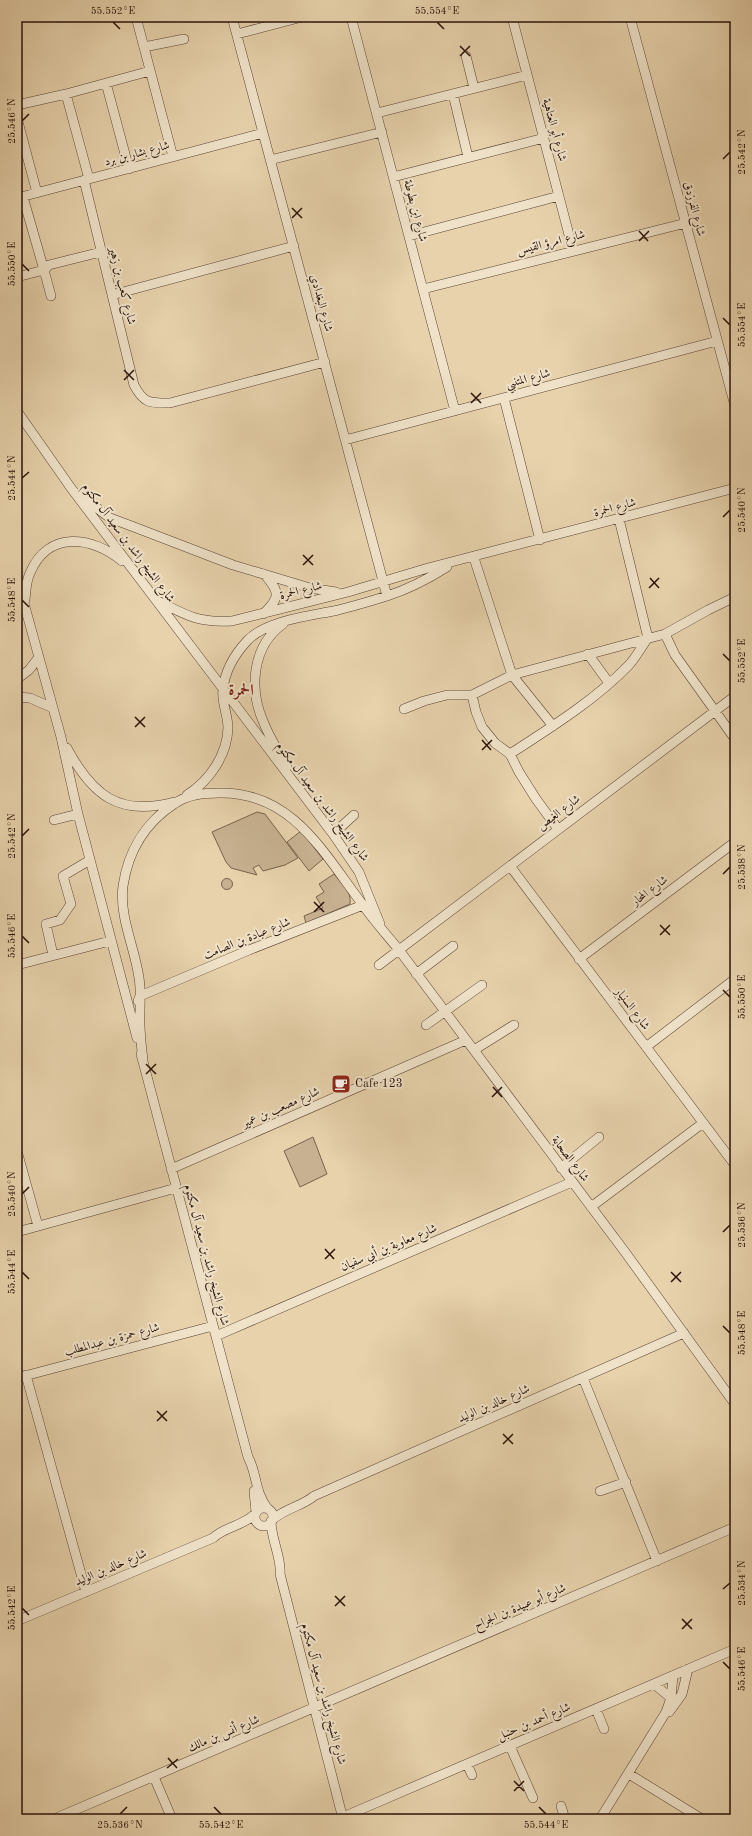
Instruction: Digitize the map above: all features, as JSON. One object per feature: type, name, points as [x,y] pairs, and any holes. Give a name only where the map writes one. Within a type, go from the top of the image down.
[{"type":"street","points":[[136,17],[173,157]]},
{"type":"street","name":"شارع البغدادي","points":[[232,17],[387,596]]},
{"type":"street","points":[[236,34],[302,17]]},
{"type":"street","name":"شارع ابن بطوطة","points":[[351,17],[455,411]]},
{"type":"street","name":"شارع أبو العتاهية","points":[[512,17],[573,250]]},
{"type":"street","name":"شارع الفرزدق","points":[[630,17],[735,406]]},
{"type":"street","points":[[144,47],[184,39]]},
{"type":"street","points":[[466,56],[474,88]]},
{"type":"street","points":[[17,105],[66,94],[150,71]]},
{"type":"street","points":[[377,113],[527,75]]},
{"type":"street","points":[[106,83],[129,169]]},
{"type":"street","name":"شارع كعب بن زهير","points":[[66,94],[87,180],[101,252],[134,386],[140,396],[146,401],[170,403],[325,362]]},
{"type":"street","points":[[453,94],[468,157]]},
{"type":"street","points":[[17,118],[37,193]]},
{"type":"street","points":[[270,160],[382,132]]},
{"type":"street","name":"شارع بشار بن برد","points":[[20,198],[263,133]]},
{"type":"street","points":[[393,177],[544,138]]},
{"type":"street","points":[[409,236],[559,196]]},
{"type":"street","points":[[20,198],[51,296]]},
{"type":"street","name":"شارع امرؤ القيس","points":[[423,289],[573,250],[686,223]]},
{"type":"street","points":[[112,295],[294,246]]},
{"type":"street","points":[[17,277],[44,270],[49,265],[101,252]]},
{"type":"street","name":"شارع المتنبي","points":[[345,440],[717,341]]},
{"type":"street","points":[[504,398],[540,540]]},
{"type":"street","name":"شارع الشيخ راشد بن سعيد آل مكتوم","points":[[17,411],[58,471],[333,834],[360,872],[383,931]]},
{"type":"street","points":[[58,471],[93,505],[110,518],[233,565],[261,572],[310,588],[323,591],[348,592]]},
{"type":"street","name":"شارع الحمرة","points":[[155,600],[183,615],[198,620],[213,622],[232,621],[348,592],[383,581],[735,488]]},
{"type":"street","points":[[510,754],[553,726],[609,683],[629,665],[648,638],[619,519]]},
{"type":"street","points":[[24,604],[29,574],[45,551],[57,544],[72,540],[88,542],[114,555],[134,571]]},
{"type":"street","points":[[474,558],[512,674],[553,726]]},
{"type":"street","name":"شارع الحمرة","points":[[223,690],[227,672],[235,657],[248,640],[261,630],[387,596],[418,584],[455,562]]},
{"type":"street","points":[[261,572],[274,585],[277,592],[275,600],[262,614]]},
{"type":"street","name":"شارع الشيخ راشد بن سعيد آل مكتوم","points":[[17,578],[61,737],[78,814],[110,941],[248,1457],[255,1495],[256,1513]]},
{"type":"street","points":[[404,709],[424,701],[446,695],[472,695],[512,674],[665,634],[735,597]]},
{"type":"street","points":[[287,622],[276,629],[266,642],[259,657],[255,677],[255,697],[263,722],[300,791]]},
{"type":"street","points":[[665,634],[675,655],[714,712],[735,739]]},
{"type":"street","points":[[588,654],[609,683]]},
{"type":"street","points":[[17,679],[29,670],[39,658]]},
{"type":"street","points":[[61,737],[90,785],[104,795],[120,803],[138,807],[156,807],[180,800],[206,780],[218,764],[228,728],[223,690]]},
{"type":"street","points":[[472,695],[476,712],[482,727],[495,743],[510,754],[519,772],[536,799],[558,829]]},
{"type":"street","name":"شارع الغيص","points":[[379,965],[735,696]]},
{"type":"street","points":[[17,697],[30,698],[53,708]]},
{"type":"street","name":"شارع الشيخ راشد بن سعيد آل مكتوم","points":[[143,1060],[140,1031],[139,978],[123,905],[123,887],[127,866],[145,830],[156,818],[180,800],[203,793],[251,795],[284,811],[309,834],[334,864],[383,931]]},
{"type":"street","points":[[54,820],[78,814]]},
{"type":"street","points":[[333,834],[354,815]]},
{"type":"street","name":"شارع المحار","points":[[579,959],[735,842]]},
{"type":"street","points":[[53,955],[46,924],[60,920],[71,904],[63,876],[90,860]]},
{"type":"street","name":"شارع السنيار","points":[[510,866],[735,1165]]},
{"type":"street","name":"شارع عبادة بن الصامت","points":[[126,998],[135,1004],[140,996],[249,950],[363,905]]},
{"type":"street","name":"شارع الصحابة","points":[[383,931],[474,1050],[735,1404]]},
{"type":"street","points":[[17,965],[110,941]]},
{"type":"street","points":[[416,974],[453,946]]},
{"type":"street","points":[[646,1046],[735,979]]},
{"type":"street","points":[[426,1025],[482,985]]},
{"type":"street","points":[[474,1050],[514,1025]]},
{"type":"street","name":"شارع مصعب بن عمير","points":[[171,1170],[466,1040]]},
{"type":"street","points":[[591,1208],[703,1122]]},
{"type":"street","points":[[561,1168],[599,1137]]},
{"type":"street","points":[[17,1151],[38,1226]]},
{"type":"street","name":"شارع معاوية بن أبي سفيان","points":[[216,1336],[572,1182]]},
{"type":"street","points":[[17,1232],[176,1188]]},
{"type":"street","name":"شارع حمزة بن عبدالمطلب","points":[[21,1376],[213,1326]]},
{"type":"street","name":"شارع خالد بن الوليد","points":[[272,1521],[284,1511],[307,1501],[314,1496],[684,1334]]},
{"type":"street","points":[[21,1376],[86,1592]]},
{"type":"street","points":[[583,1378],[657,1560]]},
{"type":"street","name":"شارع الشيخ راشد بن سعيد آل مكتوم","points":[[248,1457],[253,1466],[261,1498],[268,1509]]},
{"type":"street","points":[[600,1491],[626,1482]]},
{"type":"street","name":"شارع خالد بن الوليد","points":[[268,1509],[282,1506],[305,1496],[314,1496]]},
{"type":"street","points":[[261,1508],[268,1509],[273,1516],[272,1521],[266,1525],[259,1524],[255,1519],[256,1513],[261,1508]]},
{"type":"street","name":"شارع خالد بن الوليد","points":[[17,1621],[214,1538],[219,1534],[240,1525],[256,1513]]},
{"type":"street","name":"شارع الشيخ راشد بن سعيد آل مكتوم","points":[[272,1521],[273,1540],[280,1568],[280,1574],[343,1818]]},
{"type":"street","name":"شارع الشيخ راشد بن سعيد آل مكتوم","points":[[259,1524],[267,1537],[276,1569],[280,1574]]},
{"type":"street","name":"شارع خالد بن الوليد","points":[[214,1538],[221,1538],[242,1528],[259,1524]]},
{"type":"street","name":"شارع أبو عبيدة بن الجراح","points":[[315,1708],[735,1527]]},
{"type":"street","name":"شارع أحمد بن حنبل","points":[[343,1818],[735,1649]]},
{"type":"street","points":[[600,1819],[663,1719],[679,1699],[686,1682],[688,1669]]},
{"type":"street","points":[[663,1719],[671,1698],[673,1676]]},
{"type":"street","points":[[654,1684],[671,1698]]},
{"type":"street","name":"شارع أنس بن مالك","points":[[54,1819],[315,1708]]},
{"type":"street","points":[[596,1709],[604,1729]]},
{"type":"street","points":[[510,1746],[533,1798]]},
{"type":"street","points":[[467,1764],[472,1775]]},
{"type":"street","points":[[628,1774],[702,1819]]},
{"type":"street","points":[[154,1777],[172,1819]]},
{"type":"street","points":[[560,1806],[565,1819]]},
{"type":"shaded area","points":[[257,812],[265,814],[298,858],[285,865],[263,871],[259,865],[253,868],[257,875],[231,868],[226,862],[212,832]]},
{"type":"shaded area","points":[[301,831],[323,859],[309,871],[287,842]]},
{"type":"shaded area","points":[[334,874],[348,891],[350,904],[306,923],[304,916],[323,908],[316,897],[324,892],[319,884]]},
{"type":"shaded area","points":[[227,878],[231,880],[233,884],[231,888],[227,890],[223,888],[221,884],[223,880]]},
{"type":"shaded area","points":[[313,1137],[327,1174],[300,1187],[284,1151]]},
{"type":"place","name":"Cafe 123","points":[[341,1084]]},
{"type":"district","name":"الحمرة","points":[[241,691]]}]
